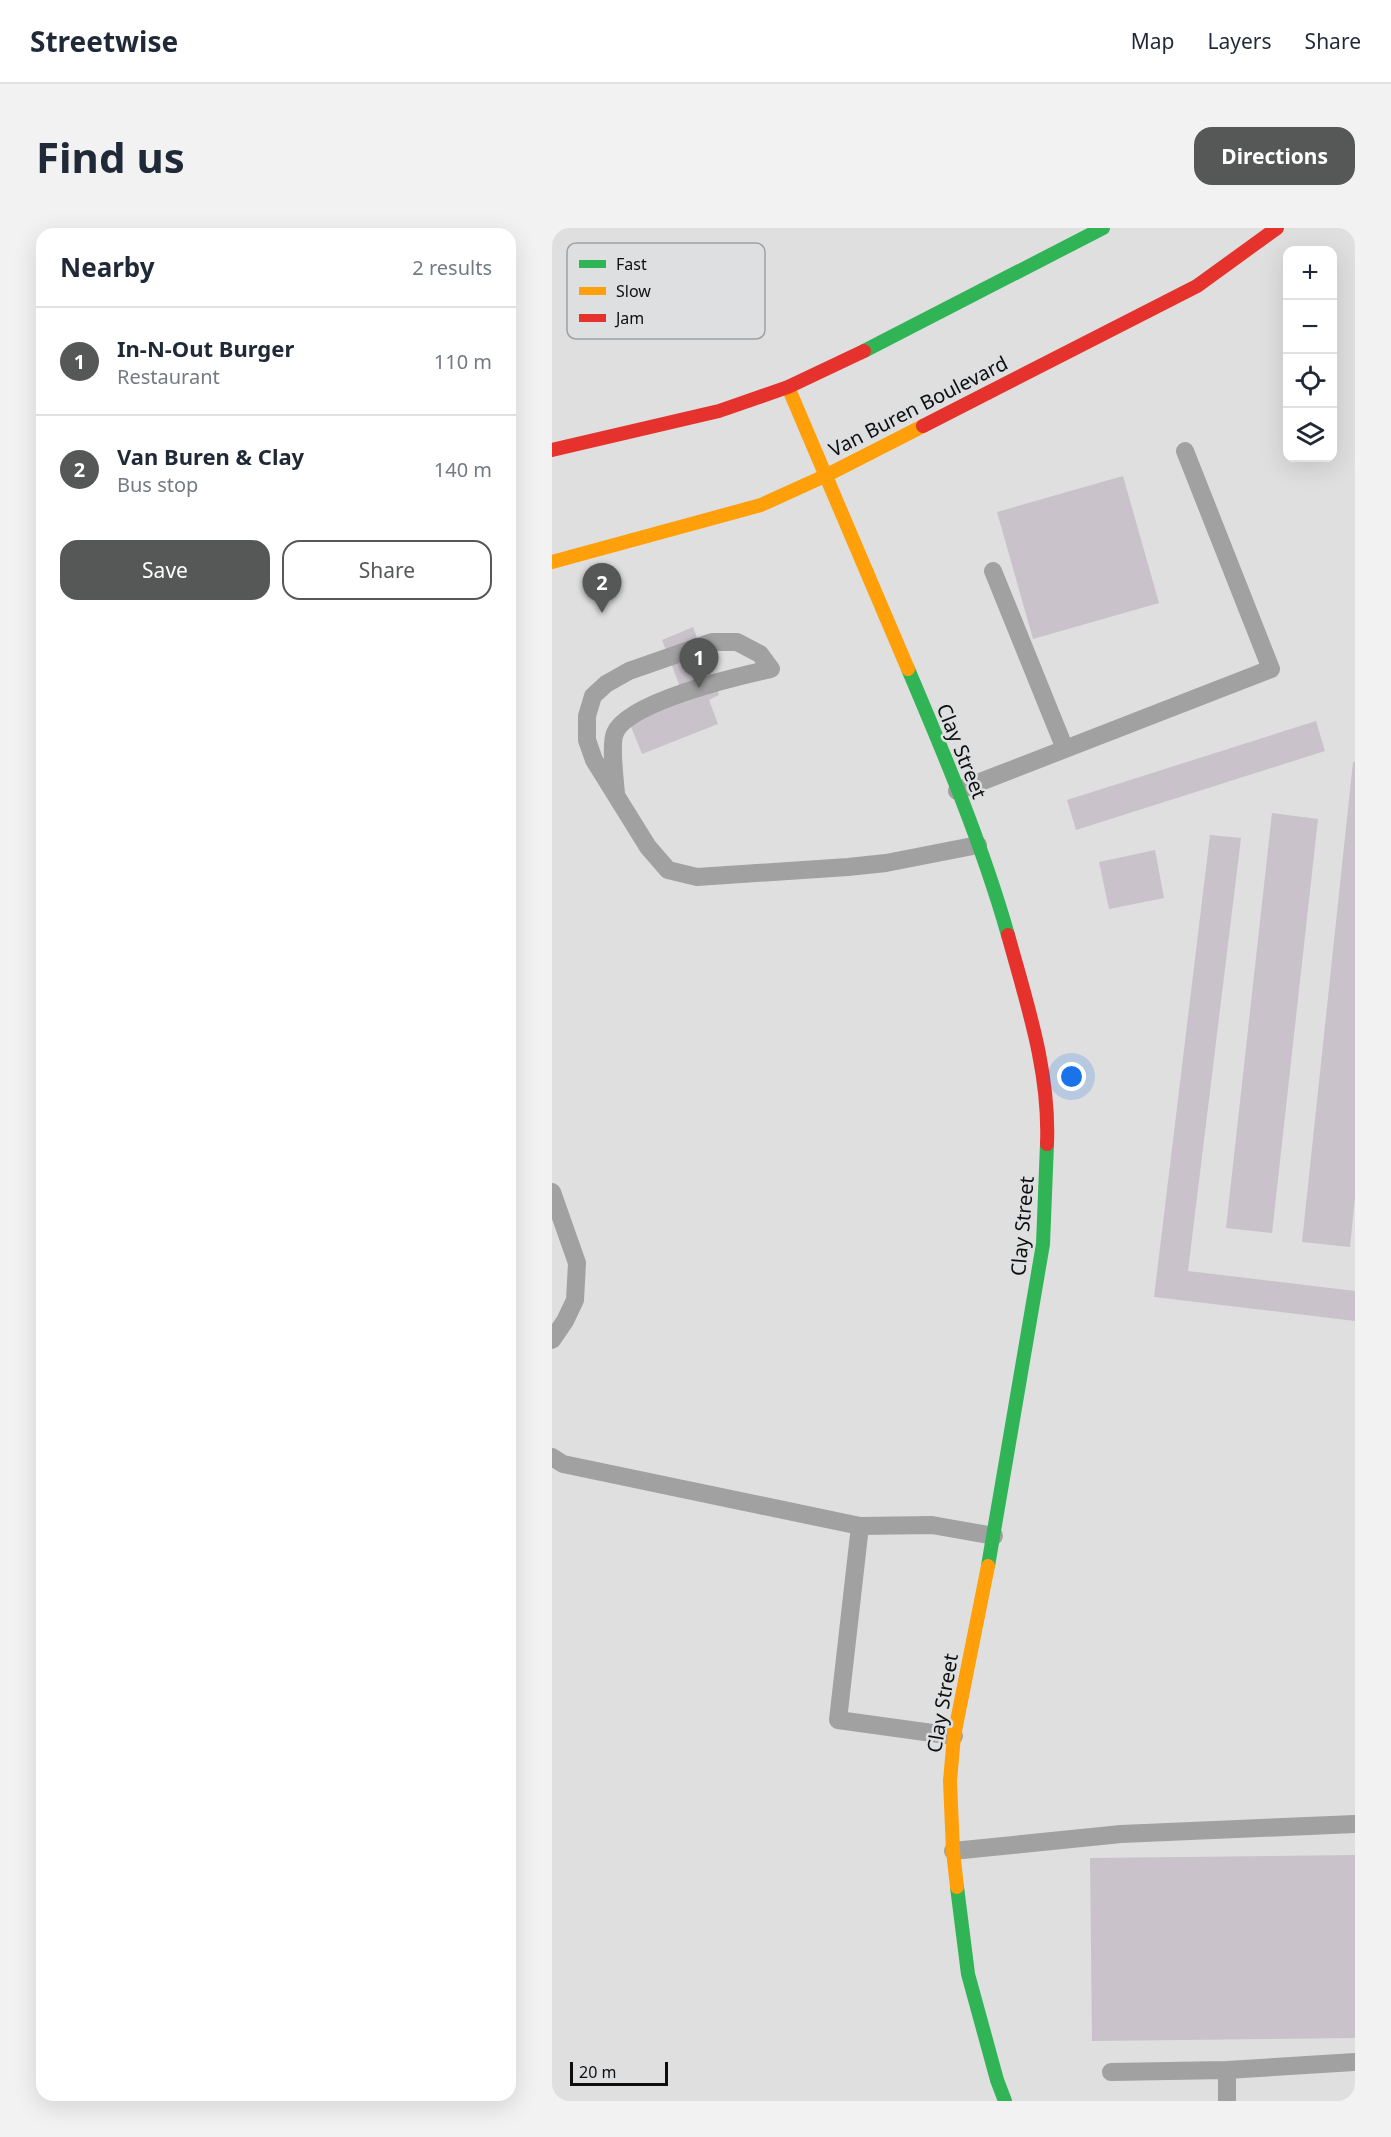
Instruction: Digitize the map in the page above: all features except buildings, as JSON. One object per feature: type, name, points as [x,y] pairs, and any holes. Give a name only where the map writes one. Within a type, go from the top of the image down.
[{"type":"main road","points":[[552,450],[719,411],[788,387],[858,354],[1103,228]]},
{"type":"main road","name":"Van Buren Boulevard","points":[[552,562],[761,505],[827,475],[1197,286],[1277,228]]},
{"type":"main road","name":"Clay Street","points":[[788,387],[946,758],[998,900],[1038,1041],[1048,1116],[1043,1244],[994,1536],[954,1736],[950,1781],[953,1851],[968,1974],[997,2080],[1005,2101]]},
{"type":"lane","points":[[957,791],[1271,669],[1185,452]]},
{"type":"lane","points":[[993,571],[1065,749]]},
{"type":"lane","points":[[616,794],[615,734],[626,718],[714,682],[771,669],[760,654],[737,642],[712,642],[629,671],[606,684],[593,696],[587,716],[587,740],[594,760],[648,847],[668,870],[697,878],[848,867],[886,863],[978,845]]},
{"type":"lane","points":[[552,1192],[577,1263],[575,1300],[566,1321],[552,1340]]},
{"type":"lane","points":[[552,1457],[563,1464],[860,1526],[932,1525],[994,1536]]},
{"type":"lane","points":[[860,1526],[838,1720],[954,1736]]},
{"type":"lane","points":[[953,1851],[1121,1834],[1355,1824]]},
{"type":"lane","points":[[1111,2072],[1227,2070],[1355,2062]]},
{"type":"lane","points":[[1227,2070],[1227,2101]]},
{"type":"traffic: fast","points":[[864,351],[1103,228]]},
{"type":"traffic: fast","points":[[908,669],[975,834],[1008,935]]},
{"type":"traffic: fast","points":[[988,1566],[1043,1244],[1047,1144]]},
{"type":"traffic: fast","points":[[957,1887],[968,1974],[997,2080],[1005,2101]]},
{"type":"traffic: slow","points":[[788,387],[908,669]]},
{"type":"traffic: slow","points":[[552,562],[761,505],[827,475],[923,426]]},
{"type":"traffic: slow","points":[[957,1887],[950,1781],[954,1736],[988,1566]]},
{"type":"traffic: jam","points":[[923,426],[1197,286],[1277,228]]},
{"type":"traffic: jam","points":[[552,450],[719,411],[788,387],[864,351]]},
{"type":"traffic: jam","points":[[1008,935],[1041,1064],[1047,1117],[1047,1144]]},
{"type":"place","name":"Van Buren & Clay","points":[[602,613]]},
{"type":"place","name":"In-N-Out Burger","points":[[699,688]]}]
